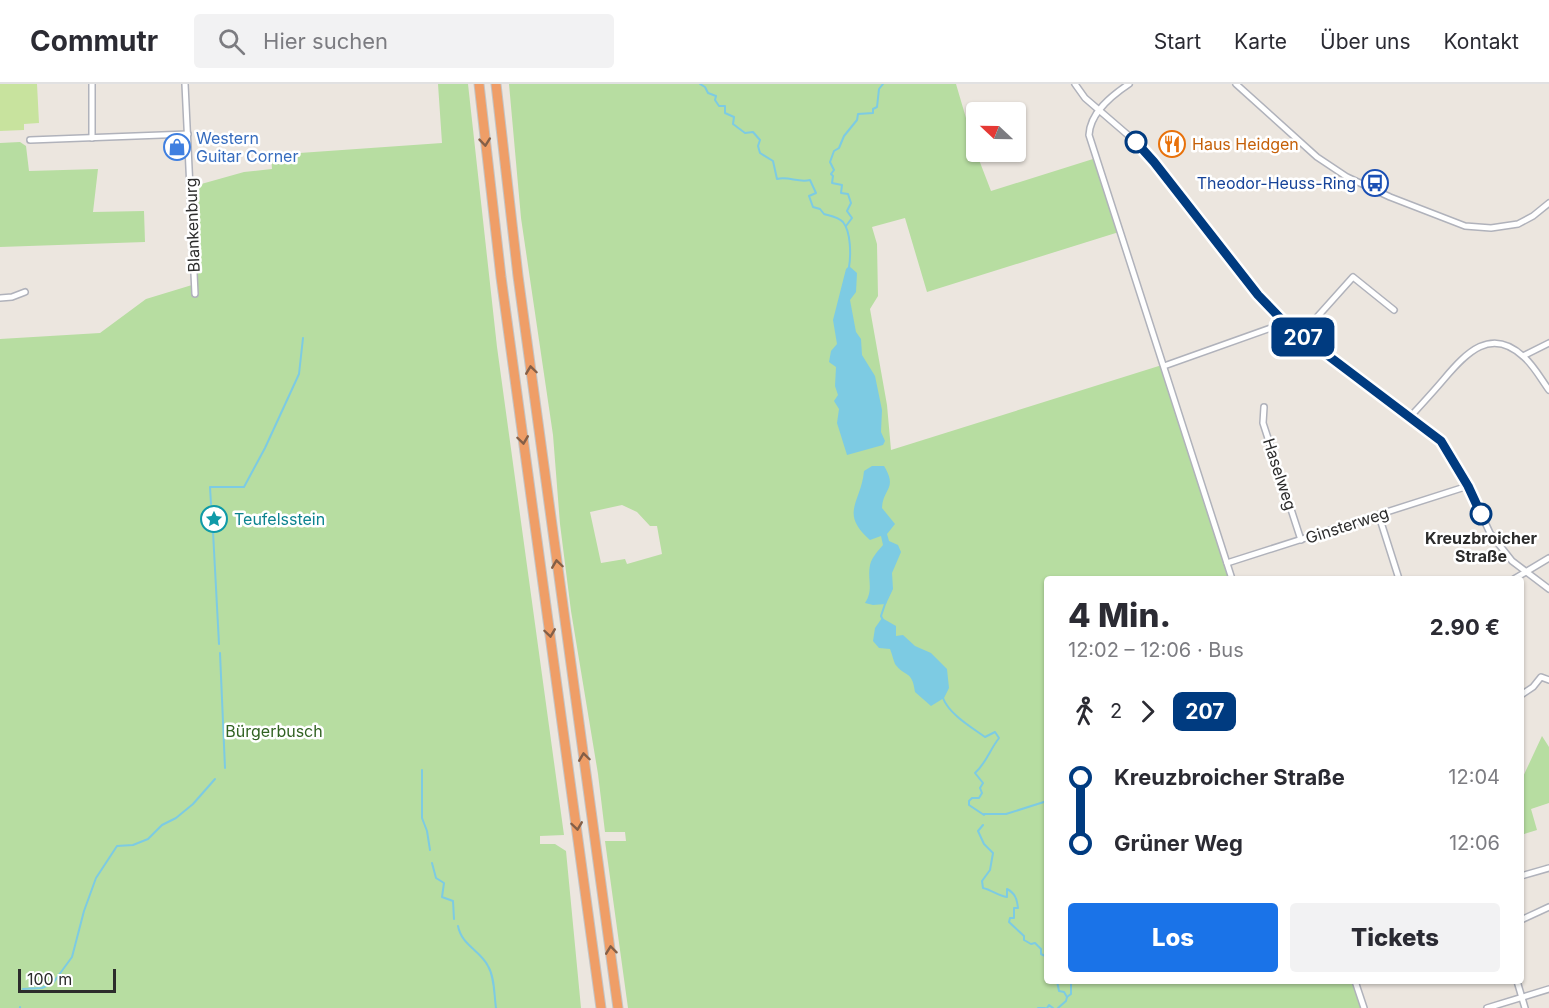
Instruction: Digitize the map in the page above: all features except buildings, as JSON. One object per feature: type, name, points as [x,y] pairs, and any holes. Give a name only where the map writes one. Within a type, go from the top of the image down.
[{"type":"highway","points":[[479,84],[501,277],[601,1008]]},
{"type":"highway","points":[[496,84],[518,276],[618,1008]]},
{"type":"street","points":[[92,84],[92,138]]},
{"type":"street","name":"Blankenburg","points":[[185,84],[195,294]]},
{"type":"street","points":[[1075,84],[1085,98],[1143,148],[1258,295],[1285,323],[1445,446],[1468,486],[1490,533],[1512,561],[1549,589]]},
{"type":"street","points":[[1128,84],[1108,99],[1090,125],[1089,135],[1231,576]]},
{"type":"street","points":[[1236,84],[1317,157],[1347,177],[1390,197],[1459,224],[1491,228],[1518,224],[1549,203]]},
{"type":"street","points":[[30,140],[188,134]]},
{"type":"street","points":[[1301,335],[1353,277],[1394,310]]},
{"type":"street","points":[[0,298],[12,297],[25,292]]},
{"type":"street","points":[[1164,366],[1285,323]]},
{"type":"street","points":[[1410,417],[1463,357],[1482,345],[1493,342],[1513,349],[1523,356],[1549,390]]},
{"type":"street","points":[[1523,356],[1549,343]]},
{"type":"street","name":"Haselweg","points":[[1264,407],[1263,423],[1300,540]]},
{"type":"street","name":"Ginsterweg","points":[[1227,563],[1468,486]]},
{"type":"street","points":[[1379,516],[1398,576]]},
{"type":"street","points":[[1518,576],[1549,558]]},
{"type":"street","points":[[1524,693],[1533,687],[1541,676],[1549,680]]},
{"type":"street","points":[[1524,875],[1549,868]]},
{"type":"street","points":[[1524,919],[1549,907]]},
{"type":"street","points":[[1356,984],[1364,1008]]},
{"type":"street","points":[[1518,984],[1525,1008]]},
{"type":"street","points":[[1487,1008],[1549,989]]},
{"type":"green space","points":[[0,84],[37,84],[39,123],[24,124],[24,130],[0,131]]},
{"type":"green space","name":"Bürgerbusch","points":[[438,84],[468,84],[497,347],[564,835],[540,836],[540,844],[555,844],[566,851],[581,1008],[0,1008],[0,339],[100,333],[146,299],[192,285],[187,188],[244,172],[272,169],[271,155],[442,143]]},
{"type":"green space","points":[[509,84],[956,84],[966,118],[966,162],[980,162],[991,191],[1093,159],[1119,232],[927,292],[905,218],[872,227],[877,244],[878,296],[870,309],[887,405],[891,450],[1162,365],[1228,576],[1044,576],[1044,984],[1355,984],[1362,1008],[628,1008],[605,841],[626,841],[625,832],[605,832],[560,524],[553,435],[521,218]],"holes":[[[622,505],[637,512],[650,526],[657,526],[662,554],[627,564],[625,559],[601,563],[590,512]]]},
{"type":"green space","points":[[20,142],[26,146],[29,171],[98,169],[93,212],[144,211],[145,242],[0,247],[0,143]]},
{"type":"green space","points":[[1542,736],[1549,747],[1549,803],[1531,809],[1537,830],[1524,834],[1524,775]]},
{"type":"water","points":[[849,266],[857,273],[856,292],[850,300],[856,332],[861,339],[862,355],[875,376],[882,410],[881,432],[885,441],[883,445],[847,455],[837,423],[839,409],[834,401],[838,395],[835,386],[836,367],[829,362],[831,351],[837,344],[833,320],[846,269]]},
{"type":"water","points":[[872,466],[884,466],[890,479],[882,508],[895,524],[887,534],[889,541],[898,545],[901,552],[892,573],[893,589],[886,604],[873,605],[865,603],[870,589],[869,570],[874,557],[883,545],[881,536],[870,540],[861,531],[854,515],[864,471]]},
{"type":"water","points":[[882,618],[896,626],[896,636],[903,635],[915,646],[931,653],[947,669],[949,688],[944,698],[931,706],[915,692],[912,680],[895,664],[890,649],[879,648],[873,641],[875,628]]},
{"type":"waterway","points":[[700,84],[708,93],[716,96],[715,100],[719,106],[725,106],[725,113],[734,117],[733,124],[745,133],[753,132],[760,140],[758,146],[760,153],[773,161],[777,179],[810,180],[816,193],[809,196],[813,207],[839,219],[846,226],[850,244],[849,267]]},
{"type":"waterway","points":[[846,226],[852,218],[847,211],[851,203],[848,194],[841,193],[842,185],[832,183],[831,174],[834,170],[830,162],[834,151],[839,148],[844,136],[857,120],[858,114],[873,113],[873,109],[877,107],[879,89],[883,84]]},
{"type":"waterway","points":[[211,504],[210,487],[244,487],[265,448],[299,374],[303,338]]},
{"type":"waterway","points":[[212,513],[219,644]]},
{"type":"waterway","points":[[883,620],[881,616],[886,601]]},
{"type":"waterway","points":[[220,653],[225,768]]},
{"type":"waterway","points":[[943,698],[955,715],[985,737],[995,732],[999,738],[975,773],[983,783],[980,788],[982,793],[979,798],[972,798],[969,801],[969,805],[984,815]]},
{"type":"waterway","points":[[422,770],[422,818],[430,850]]},
{"type":"waterway","points":[[23,989],[42,988],[53,983],[72,957],[84,911],[96,878],[117,846],[133,845],[148,839],[162,825],[176,818],[193,804],[215,779]]},
{"type":"waterway","points":[[984,814],[1006,814],[1044,802]]},
{"type":"waterway","points":[[983,825],[978,831],[984,844],[993,853],[990,870],[982,881],[983,888],[1007,897],[1007,889],[1012,892],[1018,908],[1014,908],[1014,918],[1010,918],[1009,922],[1024,936],[1024,940],[1031,944],[1035,943],[1044,956]]},
{"type":"waterway","points":[[432,863],[436,878],[444,883],[442,897],[453,901],[454,919]]},
{"type":"waterway","points":[[458,926],[463,938],[481,956],[490,971],[496,1008]]},
{"type":"waterway","points":[[1058,984],[1059,991],[1064,992],[1067,997],[1058,1008]]},
{"type":"waterway","points":[[1067,997],[1071,994],[1071,984]]},
{"type":"waterway","points":[[1047,1008],[1049,1005],[1053,1008]]},
{"type":"waterway","points":[[1038,1008],[1045,1008]]},
{"type":"bus line","name":"207","points":[[1136,142],[1258,295],[1285,323],[1441,441],[1468,486],[1481,514]]},
{"type":"place","name":"Haus Heidgen","points":[[1172,144]]},
{"type":"place","name":"Western Guitar Corner","points":[[177,147]]},
{"type":"place","name":"Theodor-Heuss-Ring","points":[[1375,183]]},
{"type":"place","name":"Kreuzbroicher Straße","points":[[1481,514]]},
{"type":"place","name":"Teufelsstein","points":[[214,519]]}]
